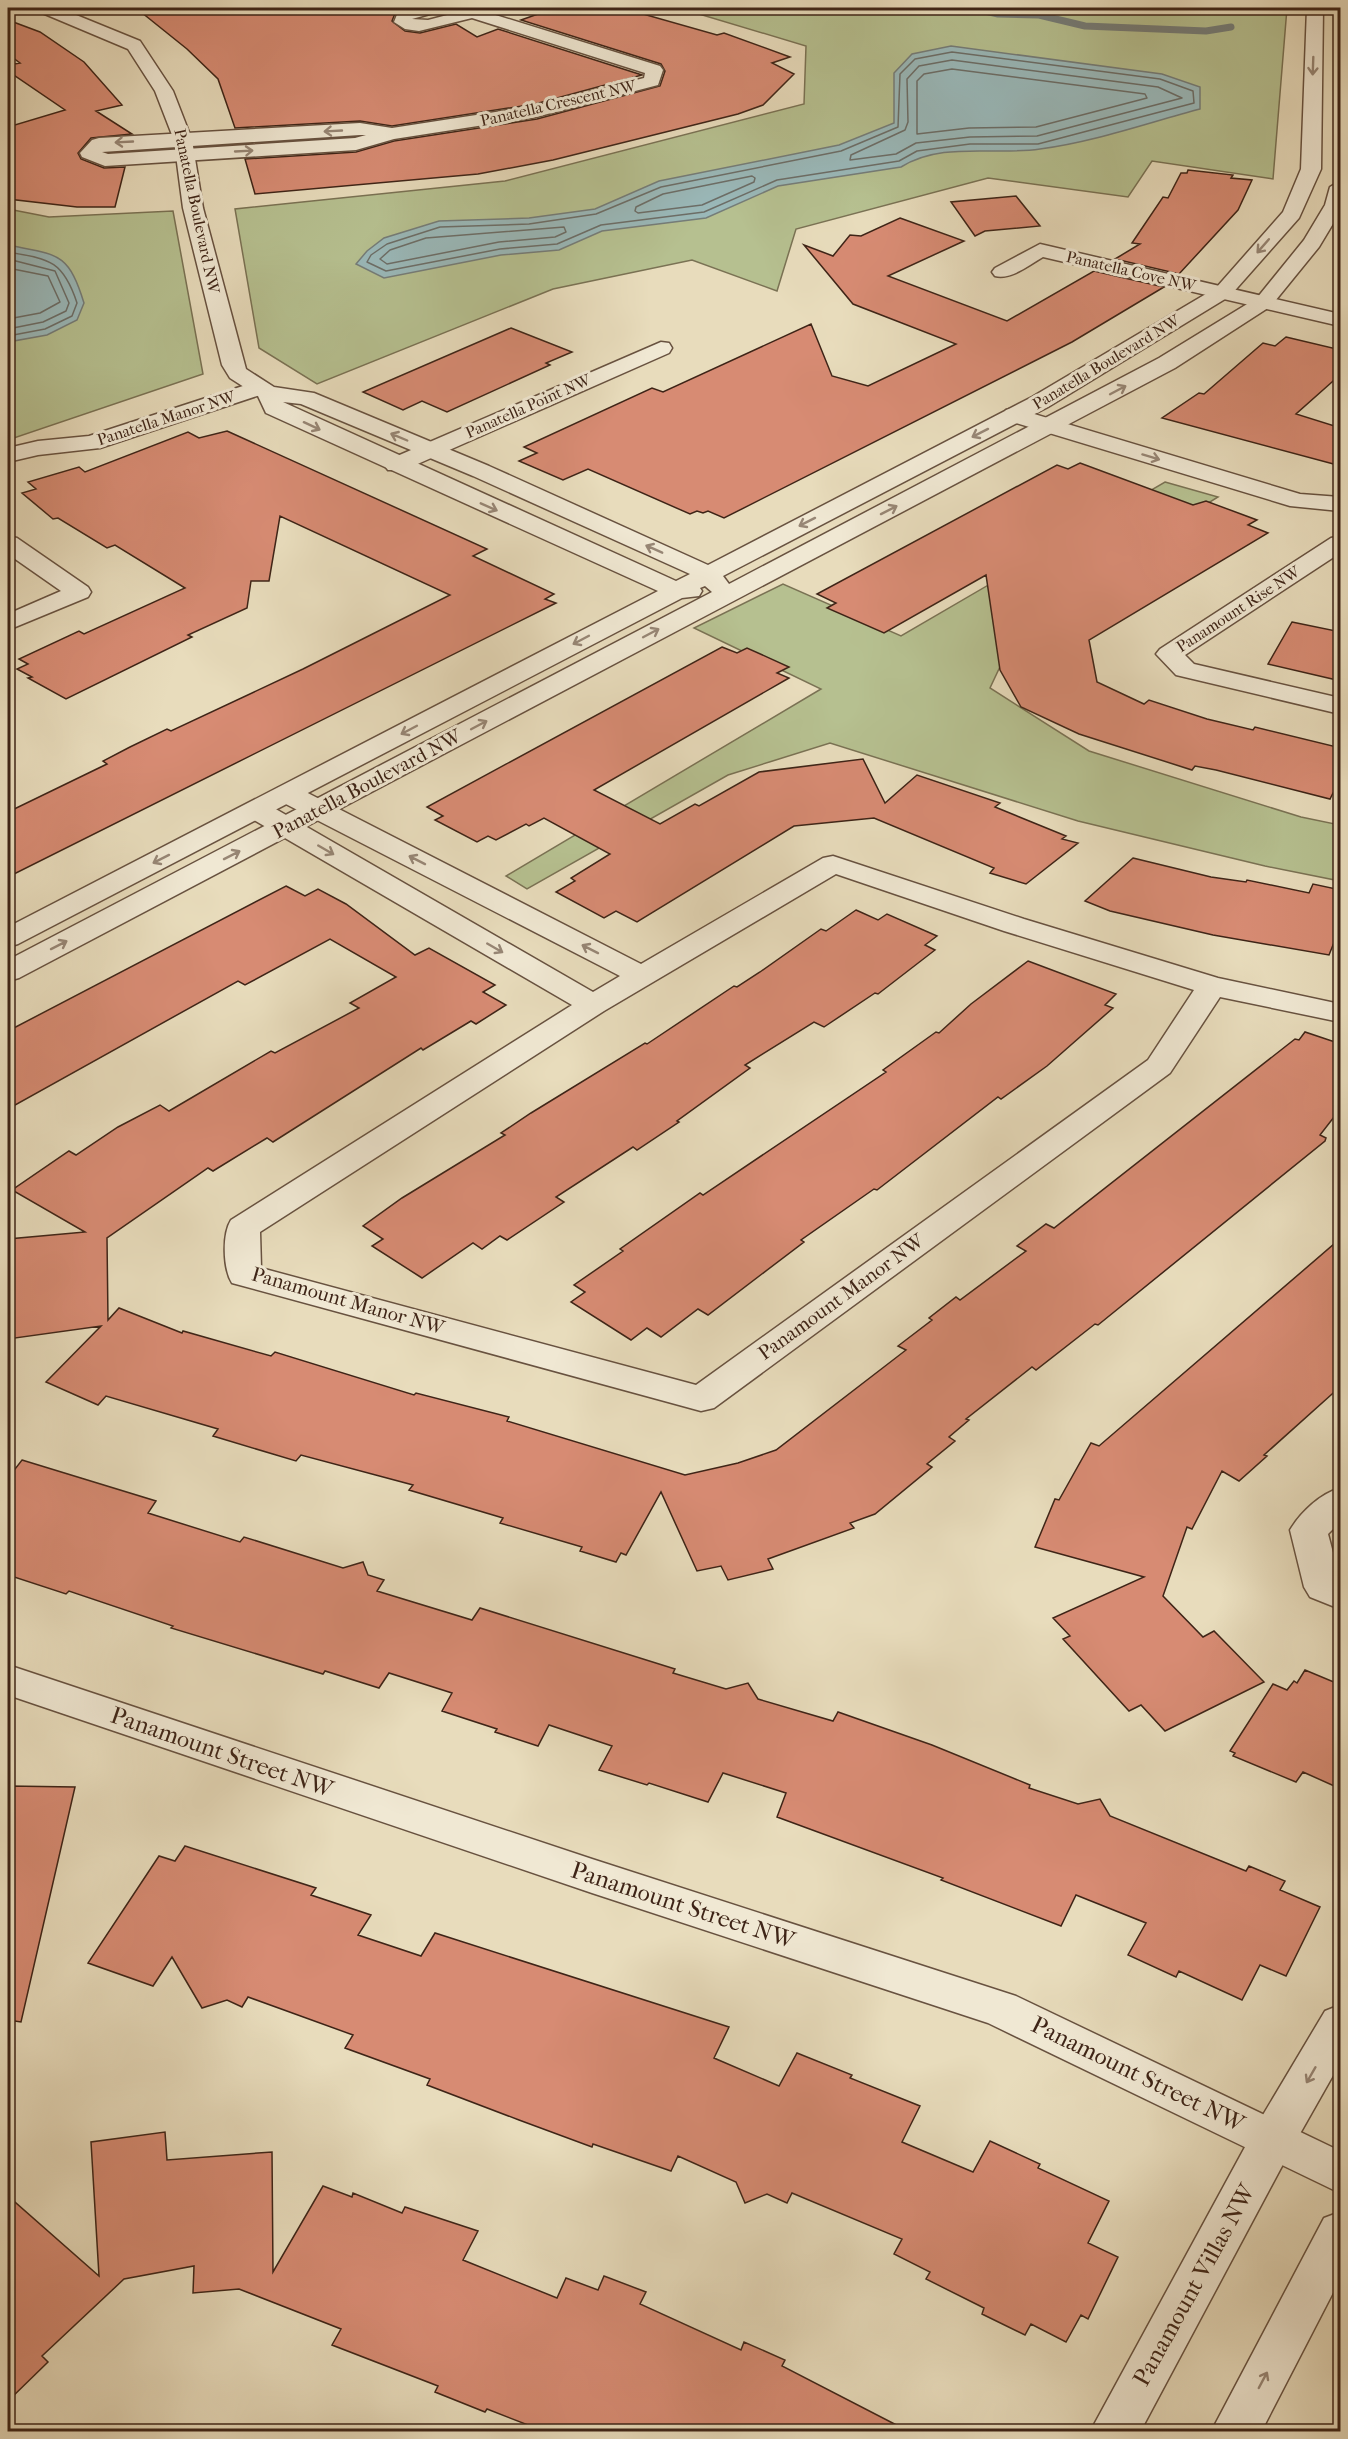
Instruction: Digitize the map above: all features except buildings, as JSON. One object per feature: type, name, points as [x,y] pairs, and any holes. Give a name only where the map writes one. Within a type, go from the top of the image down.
[{"type":"street","name":"Panatella Boulevard NW","points":[[46,8],[134,45],[164,91],[184,147],[195,218],[232,365],[238,373]]},
{"type":"street","points":[[431,8],[404,16],[403,22],[408,25],[429,26],[464,10]]},
{"type":"street","name":"Panatella Boulevard NW","points":[[8,938],[1040,402],[1223,292],[1292,214],[1311,169],[1314,8]]},
{"type":"street","name":"Panatella Crescent NW","points":[[184,147],[356,144],[392,134],[536,111],[652,81],[654,70],[464,10]]},
{"type":"street","name":"Panatella Boulevard NW","points":[[8,972],[725,594],[1050,427],[1167,363],[1264,302],[1312,243],[1335,205],[1341,187]]},
{"type":"street","name":"Panatella Cove NW","points":[[1002,272],[1040,250],[1341,320]]},
{"type":"street","name":"Panatella Point NW","points":[[396,465],[661,348]]},
{"type":"street","points":[[238,373],[263,390],[306,398],[707,573],[725,594]]},
{"type":"street","name":"Panatella Manor NW","points":[[38,448],[67,429],[238,373]]},
{"type":"street","points":[[263,390],[274,408],[676,590],[725,594]]},
{"type":"street","name":"Panatella Manor NW","points":[[8,455],[38,448],[92,443],[263,390]]},
{"type":"street","points":[[1040,402],[1317,484],[1341,495]]},
{"type":"street","points":[[1014,415],[1298,501],[1341,504]]},
{"type":"street","points":[[8,543],[79,592],[8,623]]},
{"type":"street","name":"Panamount Rise NW","points":[[1341,543],[1169,654],[1185,670],[1341,706]]},
{"type":"street","points":[[288,794],[642,976]]},
{"type":"street","points":[[257,810],[593,1005]]},
{"type":"street","name":"Panamount Manor NW","points":[[833,864],[1014,925],[1212,986],[1159,1066],[701,1399],[244,1275],[243,1228],[642,976],[833,864]]},
{"type":"street","points":[[1212,986],[1341,1013]]},
{"type":"street","points":[[1341,1501],[1310,1530],[1323,1587],[1341,1595]]},
{"type":"street","name":"Panamount Street NW","points":[[8,1680],[592,1876],[1001,2009],[1341,2173]]},
{"type":"street","name":"Panamount Villas NW","points":[[1114,2432],[1274,2139],[1341,2024]]},
{"type":"street","points":[[1235,2432],[1341,2233]]},
{"type":"green space","points":[[679,8],[1287,8],[1273,179],[1152,161],[1128,197],[988,178],[796,229],[777,291],[692,260],[553,289],[317,384],[259,348],[235,209],[505,181],[804,104],[806,46]]},
{"type":"green space","points":[[8,209],[49,217],[173,211],[203,374],[8,440]]},
{"type":"green space","points":[[1165,482],[1218,497],[1023,618],[990,688],[1089,751],[1301,817],[1340,825],[1340,881],[1265,866],[1078,821],[830,743],[728,775],[527,889],[506,876],[821,689],[694,628],[783,584],[901,636]]},
{"type":"water","points":[[951,46],[1162,74],[1200,87],[1200,109],[1060,146],[1023,151],[969,151],[934,154],[901,167],[778,186],[706,218],[602,231],[559,250],[501,255],[384,278],[356,264],[367,251],[384,238],[439,221],[529,218],[595,209],[659,181],[839,145],[894,123],[894,73],[912,54]]},
{"type":"water","points":[[8,245],[49,254],[66,264],[84,303],[77,320],[47,335],[8,342]]},
{"type":"waterway","points":[[972,8],[998,14],[1039,15],[1085,26],[1206,31],[1231,27]]}]
